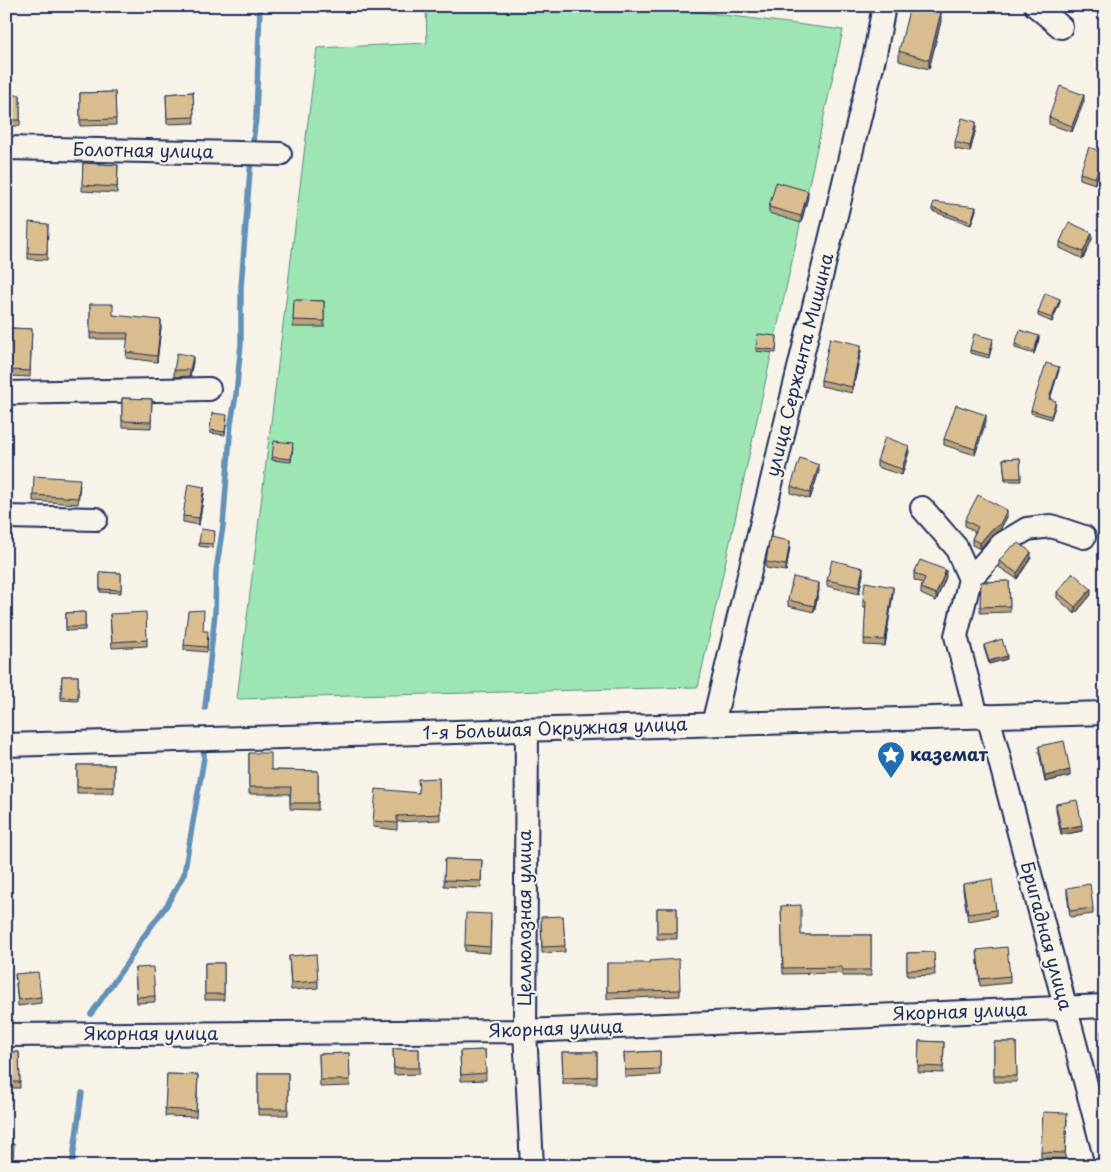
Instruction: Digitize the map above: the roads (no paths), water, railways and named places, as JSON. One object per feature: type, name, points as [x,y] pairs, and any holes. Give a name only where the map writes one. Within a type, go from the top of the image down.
[{"type":"street","name":"улица Сержанта Мишина","points":[[713,724],[875,54],[884,6]]},
{"type":"street","points":[[1036,6],[1061,26]]},
{"type":"street","name":"Болотная улица","points":[[6,148],[280,154]]},
{"type":"street","points":[[6,393],[209,389]]},
{"type":"street","points":[[922,508],[956,547],[970,579],[1002,544],[1027,529],[1051,526],[1084,537]]},
{"type":"street","points":[[6,517],[96,518]]},
{"type":"street","name":"Бригадная улица","points":[[970,579],[956,636],[983,716],[1105,1156]]},
{"type":"street","name":"1-я Большая Окружная улица","points":[[6,745],[1105,713]]},
{"type":"street","name":"Целлюлозная улица","points":[[527,730],[524,1031],[532,1166]]},
{"type":"street","name":"Якорная улица","points":[[6,1034],[524,1031],[1105,1006]]},
{"type":"waterway","points":[[252,149],[256,118],[260,6]]},
{"type":"waterway","points":[[205,708],[215,613],[216,571],[223,526],[231,423],[241,344],[241,287],[251,158]]},
{"type":"waterway","points":[[91,1014],[167,905],[184,874],[204,758],[204,748]]},
{"type":"waterway","points":[[72,1166],[82,1093]]},
{"type":"place","name":"каземат","points":[[891,779]]}]
